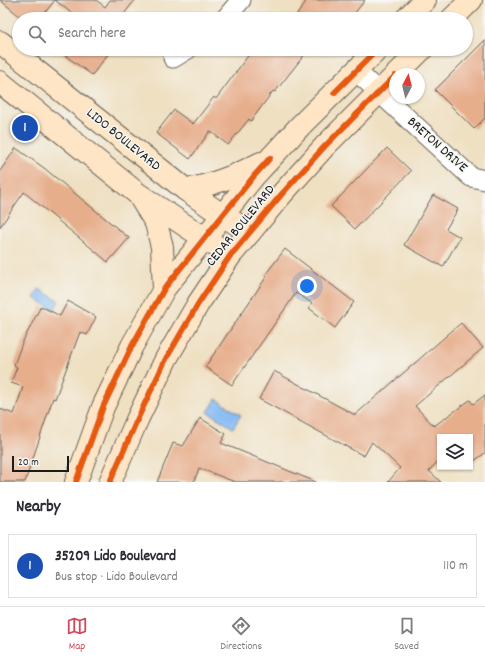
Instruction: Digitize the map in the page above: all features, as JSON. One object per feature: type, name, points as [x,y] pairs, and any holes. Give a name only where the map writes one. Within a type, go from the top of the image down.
[{"type":"street","points":[[231,12],[240,0]]},
{"type":"street","points":[[413,12],[425,0]]},
{"type":"street","points":[[459,12],[471,0]]},
{"type":"street","name":"LIDO BOULEVARD","points":[[0,42],[12,52]]},
{"type":"street","name":"LIDO BOULEVARD","points":[[18,56],[186,190],[250,232]]},
{"type":"street","name":"CEDAR BOULEVARD","points":[[76,482],[103,407],[132,346],[164,289],[254,176],[301,125],[371,56]]},
{"type":"street","name":"CEDAR BOULEVARD","points":[[403,68],[415,56]]},
{"type":"street","name":"BRETON DRIVE","points":[[356,71],[471,177],[485,180]]},
{"type":"street","points":[[0,82],[138,194],[230,256]]},
{"type":"street","name":"CEDAR BOULEVARD","points":[[110,482],[166,359],[198,304],[230,256],[325,146],[389,82]]},
{"type":"street","points":[[186,190],[210,186],[240,174],[270,158]]},
{"type":"street","points":[[138,194],[156,223],[162,247],[164,289]]},
{"type":"water","points":[[39,289],[59,301],[54,310],[34,298]]},
{"type":"water","points":[[216,399],[241,415],[233,428],[208,412]]},
{"type":"building","points":[[0,0],[55,0],[46,12],[15,12]]},
{"type":"building","points":[[55,0],[96,0],[105,7],[110,0],[135,0],[126,12],[70,12]]},
{"type":"building","points":[[307,0],[365,0],[356,12],[299,12]]},
{"type":"building","points":[[485,40],[485,118],[474,129],[435,90],[469,56],[473,56],[473,52]]},
{"type":"building","points":[[66,56],[107,56],[92,75]]},
{"type":"building","points":[[248,56],[303,56],[275,92],[273,91],[251,121],[249,119],[228,145],[210,131],[190,159],[156,133],[174,110],[193,124],[214,97],[216,99]]},
{"type":"building","points":[[16,148],[44,168],[129,238],[108,262],[24,192],[0,227],[0,171]]},
{"type":"building","points":[[387,148],[411,171],[355,229],[331,206]]},
{"type":"building","points":[[433,195],[458,209],[446,229],[460,237],[443,267],[404,245]]},
{"type":"building","points":[[285,249],[354,302],[335,328],[309,308],[312,303],[296,293],[232,385],[205,367],[267,276],[265,275]]},
{"type":"building","points":[[68,301],[96,317],[87,335],[80,332],[55,399],[53,398],[25,482],[0,482],[0,409],[14,414],[23,387],[11,383],[17,367],[14,365],[22,343],[41,306],[60,316]]},
{"type":"building","points":[[461,323],[483,348],[415,406],[434,426],[470,400],[473,404],[485,395],[485,453],[473,462],[473,434],[437,434],[437,462],[429,471],[441,482],[388,482],[400,468],[372,442],[364,456],[259,399],[274,371],[355,415]]},
{"type":"building","points":[[200,418],[226,434],[221,443],[316,482],[235,482],[199,468],[194,482],[157,482],[173,443],[183,446]]},
{"type":"cycle path","points":[[334,93],[371,56]]},
{"type":"cycle path","points":[[110,482],[166,359],[198,304],[230,256],[281,195],[325,146],[389,82]]},
{"type":"cycle path","points":[[76,482],[103,407],[132,346],[164,289],[270,158]]},
{"type":"place","name":"35209 Lido Boulevard","points":[[25,128]]}]
